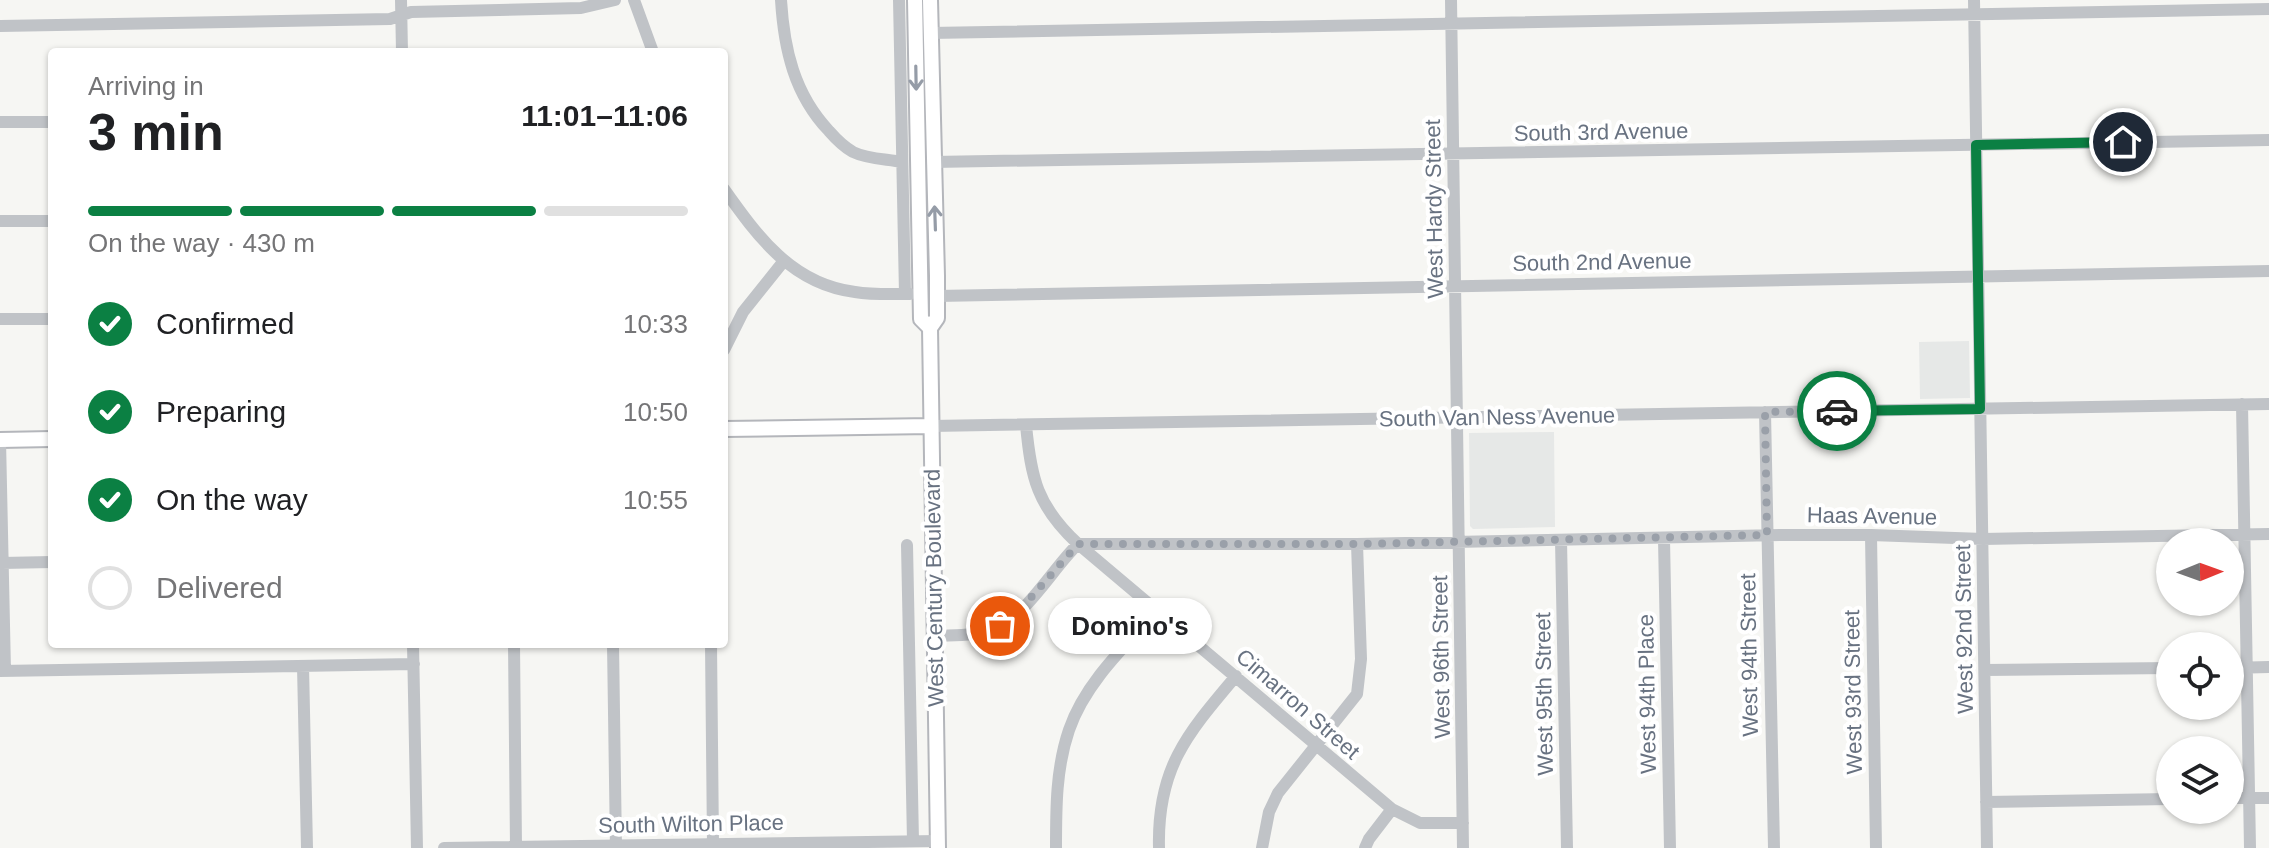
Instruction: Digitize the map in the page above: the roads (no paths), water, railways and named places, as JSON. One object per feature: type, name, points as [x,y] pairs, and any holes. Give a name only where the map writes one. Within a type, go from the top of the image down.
[{"type":"main road","name":"West Century Boulevard","points":[[915,0],[912,294],[921,319],[930,328]]},
{"type":"main road","name":"West Century Boulevard","points":[[930,0],[937,296],[937,318],[930,328],[938,844]]},
{"type":"main road","name":"South Van Ness Avenue","points":[[728,429],[931,426]]},
{"type":"main road","points":[[0,440],[48,439]]},
{"type":"street","points":[[401,0],[402,48]]},
{"type":"street","points":[[0,26],[390,19],[411,12],[581,8],[615,0]]},
{"type":"street","points":[[634,0],[652,48]]},
{"type":"street","points":[[781,0],[786,53],[810,107],[851,151],[865,157],[902,162]]},
{"type":"street","name":"West Century Boulevard","points":[[899,0],[902,162],[912,294]]},
{"type":"street","name":"West Hardy Street","points":[[1451,0],[1457,418]]},
{"type":"street","name":"West 92nd Street","points":[[1974,0],[1987,848]]},
{"type":"street","points":[[930,33],[2269,9]]},
{"type":"street","points":[[0,122],[48,122]]},
{"type":"street","name":"South 3rd Avenue","points":[[933,162],[2269,140]]},
{"type":"street","points":[[728,195],[751,227],[783,262],[815,282],[852,292],[912,294]]},
{"type":"street","points":[[0,221],[48,221]]},
{"type":"street","points":[[728,334],[783,262]]},
{"type":"street","name":"South 2nd Avenue","points":[[937,296],[2269,271]]},
{"type":"street","points":[[0,319],[48,319]]},
{"type":"street","points":[[2242,404],[2244,528]]},
{"type":"street","name":"South Van Ness Avenue","points":[[931,426],[2269,404]]},
{"type":"street","name":"West 94th Street","points":[[1765,412],[1774,848]]},
{"type":"street","name":"West 96th Street","points":[[1457,418],[1463,848]]},
{"type":"street","name":"Cimarron Street","points":[[1026,425],[1031,473],[1038,494],[1060,527],[1078,544],[1392,809],[1420,823],[1463,823]]},
{"type":"street","points":[[0,440],[2,671],[414,664]]},
{"type":"street","name":"Haas Avenue","points":[[2244,535],[2269,534]]},
{"type":"street","name":"Haas Avenue","points":[[1078,544],[1460,543],[1767,535],[1983,539],[2156,536]]},
{"type":"street","name":"West 93rd Street","points":[[1871,535],[1876,848]]},
{"type":"street","points":[[2244,535],[2250,848]]},
{"type":"street","name":"West 94th Place","points":[[1664,539],[1670,848]]},
{"type":"street","name":"West 95th Street","points":[[1561,540],[1567,848]]},
{"type":"street","points":[[934,636],[988,632],[1000,626],[1020,610],[1078,544]]},
{"type":"street","points":[[1262,848],[1269,812],[1278,793],[1357,694],[1360,679],[1357,544]]},
{"type":"street","name":"West Century Boulevard","points":[[907,545],[913,841]]},
{"type":"street","points":[[2,563],[48,562]]},
{"type":"street","points":[[1056,848],[1058,776],[1070,728],[1095,682],[1158,610]]},
{"type":"street","points":[[413,648],[417,848]]},
{"type":"street","points":[[514,648],[516,847]]},
{"type":"street","points":[[613,648],[616,847]]},
{"type":"street","points":[[711,648],[713,844]]},
{"type":"street","points":[[303,666],[307,848]]},
{"type":"street","points":[[2247,668],[2269,667]]},
{"type":"street","points":[[1985,670],[2156,668]]},
{"type":"street","points":[[1159,848],[1163,788],[1172,765],[1198,721],[1236,676]]},
{"type":"street","points":[[2244,798],[2269,798]]},
{"type":"street","points":[[1986,802],[2156,799]]},
{"type":"street","points":[[1365,848],[1392,809]]},
{"type":"street","name":"South Wilton Place","points":[[444,848],[913,841],[938,844]]},
{"type":"place","name":"Domino's","points":[[1000,626]]}]
